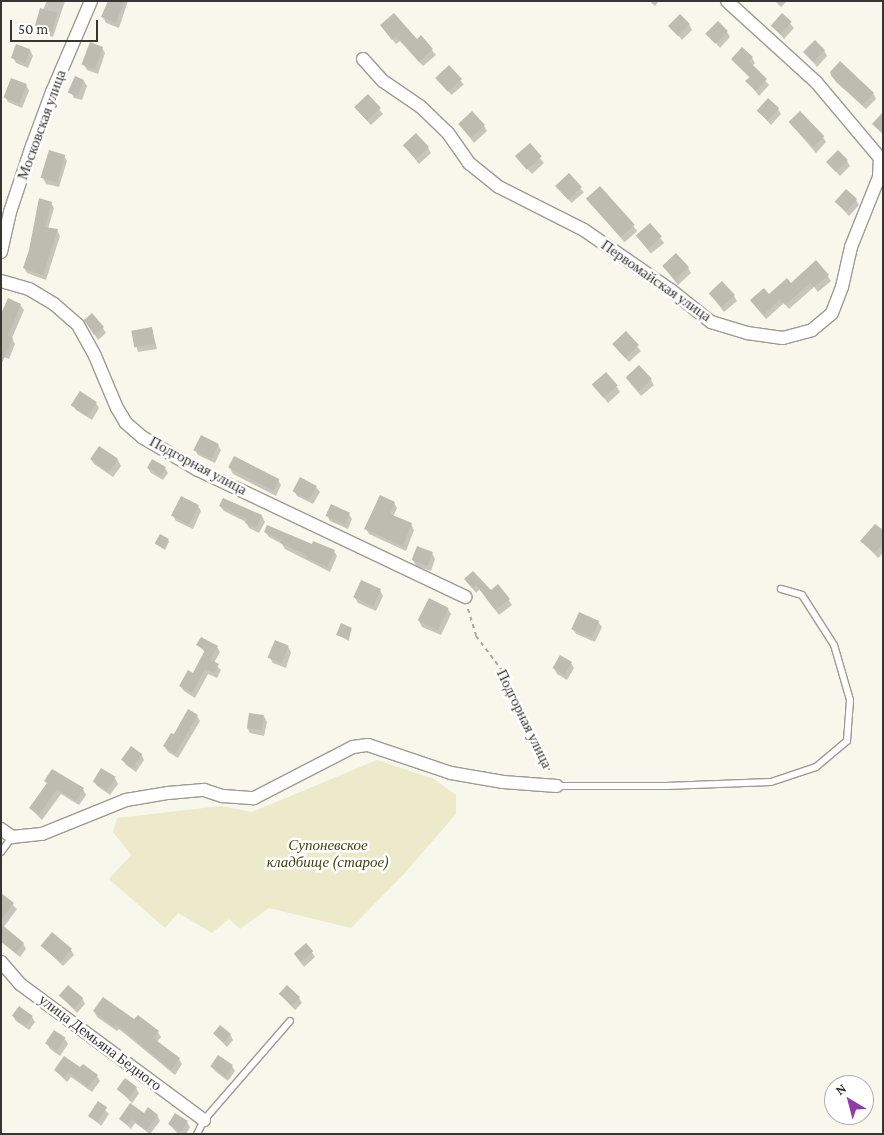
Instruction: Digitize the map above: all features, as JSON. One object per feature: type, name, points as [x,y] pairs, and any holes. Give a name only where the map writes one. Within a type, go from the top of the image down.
[{"type":"street","name":"Московская улица","points":[[1,252],[10,212],[32,146],[52,92],[92,1]]},
{"type":"street","name":"Первомайская улица","points":[[363,60],[383,81],[421,107],[448,133],[469,163],[499,187],[584,230],[672,291],[711,322],[747,333],[783,338],[812,330],[832,313],[842,287],[851,247],[879,177],[880,158],[816,82],[727,1]]},
{"type":"street","name":"Подгорная улица","points":[[1,281],[29,289],[54,304],[78,325],[95,356],[117,408],[126,423],[142,437],[198,470],[465,597]]},
{"type":"street","name":"Подгорная улица","points":[[12,837],[42,834],[126,800],[168,793],[204,790],[223,796],[254,798],[353,747],[368,745],[451,773],[503,782],[557,786]]},
{"type":"street","points":[[1,829],[12,837]]},
{"type":"street","name":"улица Демьяна Бедного","points":[[1,962],[20,984],[204,1120]]},
{"type":"lane","points":[[557,786],[666,786],[771,782],[816,767],[835,752],[847,741],[850,700],[834,645],[802,595],[781,589]]},
{"type":"lane","points":[[1,852],[12,837]]},
{"type":"lane","points":[[197,1134],[204,1120],[290,1021]]},
{"type":"path","name":"Подгорная улица","points":[[465,597],[476,636],[507,678],[515,702],[557,786]]},
{"type":"green space","name":"Супоневское кладбище (старое)","points":[[377,760],[434,779],[456,795],[456,814],[403,875],[351,928],[269,908],[240,929],[229,919],[212,933],[178,913],[165,928],[109,879],[131,855],[113,832],[117,818],[221,806],[252,812]]},
{"type":"building","points":[[108,1],[124,1],[116,23],[101,17]]},
{"type":"building","points":[[40,8],[57,13],[52,32],[34,27]]},
{"type":"building","points":[[394,13],[417,39],[421,35],[433,49],[419,62],[396,36],[392,40],[380,25]]},
{"type":"building","points":[[782,13],[792,22],[780,34],[771,26]]},
{"type":"building","points":[[680,14],[690,24],[678,36],[668,26]]},
{"type":"building","points":[[718,21],[728,31],[715,44],[705,34]]},
{"type":"building","points":[[815,40],[825,50],[813,62],[803,52]]},
{"type":"building","points":[[90,42],[103,47],[94,69],[81,64]]},
{"type":"building","points":[[16,44],[30,49],[25,63],[11,58]]},
{"type":"building","points":[[742,47],[753,57],[749,61],[767,79],[756,91],[745,81],[750,77],[731,59]]},
{"type":"building","points":[[840,61],[874,93],[862,105],[832,77],[830,72]]},
{"type":"building","points":[[449,65],[462,79],[448,92],[435,78]]},
{"type":"building","points":[[75,76],[84,80],[77,97],[68,92]]},
{"type":"building","points":[[11,78],[27,84],[19,104],[3,98]]},
{"type":"building","points":[[368,94],[381,108],[367,121],[354,107]]},
{"type":"building","points":[[768,98],[779,108],[768,121],[757,111]]},
{"type":"building","points":[[472,111],[485,125],[471,138],[458,124]]},
{"type":"building","points":[[800,111],[824,136],[813,147],[788,122]]},
{"type":"building","points":[[883,112],[883,134],[872,124]]},
{"type":"building","points":[[416,133],[429,147],[416,159],[403,145]]},
{"type":"building","points":[[530,143],[542,157],[527,170],[515,156]]},
{"type":"building","points":[[49,150],[65,155],[57,183],[41,178]]},
{"type":"building","points":[[838,150],[848,160],[836,172],[826,162]]},
{"type":"building","points":[[569,173],[582,187],[568,200],[555,186]]},
{"type":"building","points":[[600,186],[635,225],[621,237],[586,199]]},
{"type":"building","points":[[846,189],[857,199],[846,212],[835,202]]},
{"type":"building","points":[[39,198],[52,202],[45,227],[58,229],[43,275],[23,268],[29,250]]},
{"type":"building","points":[[650,223],[662,237],[647,249],[636,235]]},
{"type":"building","points":[[676,253],[689,267],[675,280],[662,266]]},
{"type":"building","points":[[816,260],[829,275],[814,287],[810,283],[785,305],[780,299],[763,315],[750,300],[764,288],[769,294],[787,278],[791,283]]},
{"type":"building","points":[[722,281],[735,295],[722,307],[709,293]]},
{"type":"building","points":[[8,298],[21,304],[8,336],[13,338],[1,365],[1,314]]},
{"type":"building","points":[[92,313],[104,327],[94,335],[84,320]]},
{"type":"building","points":[[152,327],[155,344],[134,347],[131,331]]},
{"type":"building","points":[[626,331],[639,345],[625,358],[612,344]]},
{"type":"building","points":[[639,365],[652,379],[639,391],[626,377]]},
{"type":"building","points":[[606,372],[618,386],[603,398],[592,384]]},
{"type":"building","points":[[80,391],[97,402],[88,416],[71,405]]},
{"type":"building","points":[[201,435],[219,444],[211,459],[193,450]]},
{"type":"building","points":[[99,446],[118,459],[109,472],[90,459]]},
{"type":"building","points":[[234,456],[279,479],[274,491],[228,468]]},
{"type":"building","points":[[152,459],[166,467],[161,476],[147,468]]},
{"type":"building","points":[[300,477],[317,486],[309,500],[292,491]]},
{"type":"building","points":[[380,495],[395,502],[390,514],[412,523],[403,546],[364,529]]},
{"type":"building","points":[[181,496],[199,505],[189,525],[171,516]]},
{"type":"building","points":[[223,498],[262,515],[256,528],[245,523],[247,519],[219,506]]},
{"type":"building","points":[[331,504],[350,513],[345,525],[326,516]]},
{"type":"building","points":[[875,524],[883,530],[883,544],[874,553],[860,541]]},
{"type":"building","points":[[267,525],[312,544],[313,541],[335,550],[327,567],[306,558],[307,555],[280,543],[282,540],[264,532]]},
{"type":"building","points":[[160,534],[169,539],[163,548],[155,544]]},
{"type":"building","points":[[417,546],[433,552],[427,566],[412,560]]},
{"type":"building","points":[[473,571],[491,590],[498,584],[510,599],[495,610],[476,585],[472,588],[464,579]]},
{"type":"building","points":[[361,580],[381,589],[373,606],[353,597]]},
{"type":"building","points":[[429,598],[449,608],[437,630],[418,620]]},
{"type":"building","points":[[579,612],[599,621],[591,638],[571,629]]},
{"type":"building","points":[[341,623],[352,628],[348,639],[336,635]]},
{"type":"building","points":[[201,637],[218,646],[210,659],[219,664],[214,673],[205,669],[192,693],[179,686],[188,670],[193,673],[205,650],[196,645]]},
{"type":"building","points":[[275,640],[289,646],[281,663],[268,657]]},
{"type":"building","points":[[560,655],[572,662],[565,675],[552,668]]},
{"type":"building","points":[[188,709],[198,715],[175,754],[163,746],[171,733],[174,734]]},
{"type":"building","points":[[249,713],[264,715],[262,730],[247,728]]},
{"type":"building","points":[[131,746],[142,754],[132,768],[121,760]]},
{"type":"building","points":[[101,768],[116,777],[107,790],[93,782]]},
{"type":"building","points":[[52,769],[84,788],[76,801],[57,789],[39,815],[29,808],[47,783],[44,781]]},
{"type":"building","points":[[1,893],[14,903],[1,920]]},
{"type":"building","points":[[1,924],[24,943],[16,953],[1,941]]},
{"type":"building","points":[[52,932],[72,949],[60,963],[40,946]]},
{"type":"building","points":[[306,943],[313,951],[301,962],[294,953]]},
{"type":"building","points":[[68,985],[83,998],[74,1009],[59,996]]},
{"type":"building","points":[[287,985],[300,997],[292,1006],[279,994]]},
{"type":"building","points":[[103,997],[134,1019],[138,1015],[159,1031],[153,1038],[180,1058],[171,1070],[116,1024],[114,1027],[93,1011]]},
{"type":"building","points":[[19,1006],[33,1016],[26,1026],[12,1016]]},
{"type":"building","points":[[220,1025],[231,1034],[224,1042],[213,1034]]},
{"type":"building","points":[[54,1030],[66,1038],[57,1051],[45,1043]]},
{"type":"building","points":[[218,1055],[233,1065],[225,1077],[210,1067]]},
{"type":"building","points":[[64,1056],[80,1067],[83,1064],[98,1075],[88,1087],[68,1072],[64,1078],[54,1070]]},
{"type":"building","points":[[125,1078],[137,1087],[129,1098],[117,1089]]},
{"type":"building","points":[[98,1101],[107,1107],[97,1122],[88,1116]]},
{"type":"building","points":[[130,1103],[144,1113],[148,1107],[158,1115],[146,1130],[132,1119],[127,1125],[119,1119]]},
{"type":"building","points":[[175,1113],[188,1121],[181,1132],[168,1124]]}]
